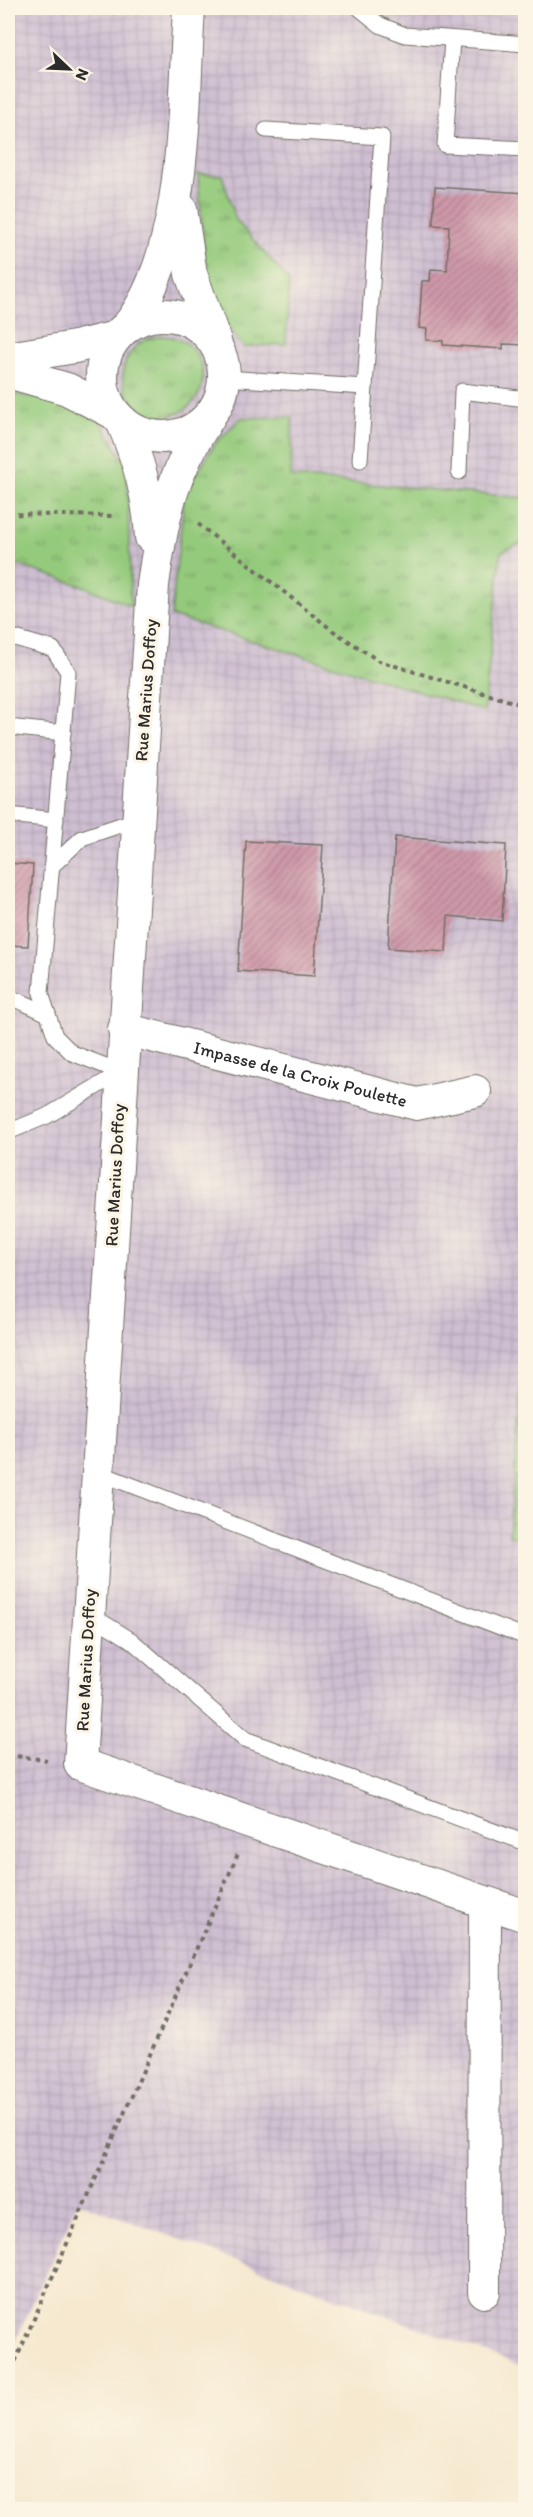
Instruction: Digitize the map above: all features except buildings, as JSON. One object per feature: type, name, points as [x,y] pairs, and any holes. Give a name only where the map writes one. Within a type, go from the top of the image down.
[{"type":"street","points":[[118,417],[104,391],[102,374],[105,358],[146,300],[168,239],[178,185],[189,8]]},
{"type":"street","points":[[8,372],[67,389],[145,435],[162,438],[188,433],[209,417],[220,399],[225,378],[218,348],[192,274],[178,185]]},
{"type":"street","points":[[8,357],[75,347],[122,332],[156,315],[177,317],[205,331],[218,348]]},
{"type":"street","name":"Rue Marius Doffoy","points":[[118,417],[132,444],[148,500],[153,585]]},
{"type":"street","name":"Rue Marius Doffoy","points":[[209,417],[195,438],[172,487],[163,518],[153,585],[121,1072],[80,1764],[252,1824]]},
{"type":"street","name":"Impasse de la Croix Poulette","points":[[124,1029],[417,1104],[475,1091]]},
{"type":"street","points":[[252,1824],[525,1916]]},
{"type":"street","points":[[484,2292],[485,1903]]},
{"type":"lane","points":[[359,8],[380,25],[405,35],[525,44]]},
{"type":"lane","points":[[452,39],[445,145],[525,149]]},
{"type":"lane","points":[[266,130],[382,137],[360,460]]},
{"type":"lane","points":[[225,378],[365,387]]},
{"type":"lane","points":[[459,472],[462,392],[525,399]]},
{"type":"lane","points":[[8,636],[53,649],[68,672],[41,993],[54,1036],[72,1053],[121,1072]]},
{"type":"lane","points":[[8,727],[63,733]]},
{"type":"lane","points":[[8,814],[56,820]]},
{"type":"lane","points":[[52,866],[82,838],[138,819]]},
{"type":"lane","points":[[8,999],[20,1000],[48,1014]]},
{"type":"lane","points":[[8,1132],[47,1116],[121,1072]]},
{"type":"lane","points":[[97,1472],[525,1636]]},
{"type":"lane","points":[[89,1614],[131,1640],[245,1739],[525,1843]]},
{"type":"path","points":[[8,514],[118,517]]},
{"type":"path","points":[[191,519],[332,630],[379,661],[525,706]]},
{"type":"path","points":[[8,2378],[252,1824]]},
{"type":"shaded area","points":[[8,8],[525,8],[526,1346],[509,1534],[526,1540],[525,2367],[78,2202],[8,2357]]},
{"type":"green space","points":[[198,174],[222,175],[236,220],[289,281],[286,344],[243,347],[216,310],[205,262]]},
{"type":"green space","points":[[163,336],[178,339],[191,348],[200,361],[203,376],[200,391],[191,404],[178,413],[163,416],[148,413],[135,404],[126,391],[123,376],[126,361],[135,348],[148,339]]},
{"type":"green space","points":[[8,393],[56,401],[101,422],[127,466],[131,606],[86,587],[8,562]]},
{"type":"green space","points":[[292,417],[291,477],[525,498],[525,541],[501,552],[484,711],[171,616],[185,491],[215,444],[241,418]]},
{"type":"green space","points":[[525,1346],[525,1540],[509,1535]]}]
